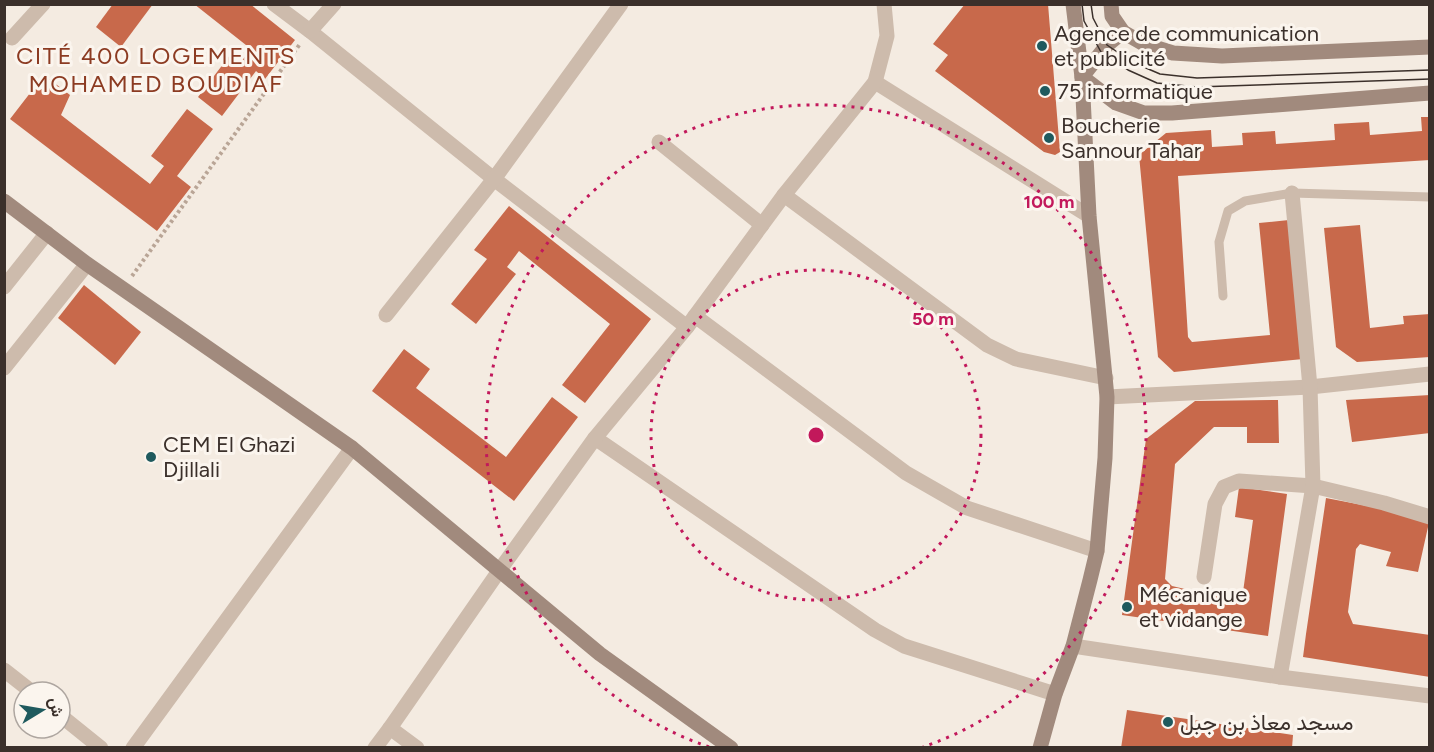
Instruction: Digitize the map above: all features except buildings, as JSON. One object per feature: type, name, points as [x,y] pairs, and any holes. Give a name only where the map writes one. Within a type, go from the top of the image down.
[{"type":"main road","points":[[1040,747],[1055,694],[1073,646],[1097,551],[1105,458],[1106,378],[1089,216],[1082,77],[1073,4]]},
{"type":"main road","points":[[1111,4],[1112,16],[1123,32],[1144,44],[1173,53],[1222,56],[1430,47]]},
{"type":"main road","points":[[1082,77],[1107,45],[1123,32]]},
{"type":"main road","points":[[1082,77],[1116,103],[1144,113],[1172,113],[1430,93]]},
{"type":"main road","points":[[4,201],[87,264],[351,448],[600,654],[731,747]]},
{"type":"street","points":[[12,38],[43,4]]},
{"type":"street","points":[[274,4],[494,179],[691,322],[906,473],[968,508],[1097,551]]},
{"type":"street","points":[[310,31],[334,4]]},
{"type":"street","points":[[386,315],[494,179],[621,4]]},
{"type":"street","points":[[375,747],[595,438],[691,322],[784,195],[875,82],[887,36],[884,4]]},
{"type":"street","points":[[875,82],[1089,216]]},
{"type":"street","points":[[659,142],[762,225]]},
{"type":"street","points":[[1280,677],[1313,486],[1310,387],[1292,194]]},
{"type":"street","points":[[784,195],[987,345],[1016,359],[1106,378]]},
{"type":"street","points":[[4,287],[48,233]]},
{"type":"street","points":[[4,368],[87,264]]},
{"type":"street","points":[[1107,397],[1310,387],[1430,374]]},
{"type":"street","points":[[595,438],[875,630],[904,646],[1055,694]]},
{"type":"street","points":[[133,747],[351,448]]},
{"type":"street","points":[[1204,577],[1215,504],[1224,487],[1239,481],[1313,486],[1430,517]]},
{"type":"street","points":[[1073,646],[1280,677],[1430,696]]},
{"type":"street","points":[[4,670],[17,680]]},
{"type":"street","points":[[72,725],[100,747]]},
{"type":"street","points":[[390,728],[417,747]]},
{"type":"lane","points":[[1223,296],[1219,242],[1228,212],[1245,201],[1292,194],[1430,196]]},
{"type":"path","points":[[123,288],[310,31]]},
{"type":"tram line","points":[[1082,4],[1084,21],[1101,52],[1128,70],[1157,83],[1197,87],[1430,79]]},
{"type":"tram line","points":[[1091,4],[1093,18],[1107,45],[1132,62],[1160,74],[1197,78],[1430,70]]},
{"type":"place","name":"Agence de communication et publicité","points":[[1042,46]]},
{"type":"place","name":"75 informatique","points":[[1045,91]]},
{"type":"place","name":"Boucherie Sannour Tahar","points":[[1049,138]]},
{"type":"place","name":"CEM El Ghazi Djillali","points":[[151,457]]},
{"type":"place","name":"Mécanique et vidange","points":[[1127,607]]},
{"type":"place","name":"مسجد معاذ بن جبل","points":[[1168,722]]},
{"type":"district","name":"CITÉ 400 LOGEMENTS MOHAMED BOUDIAF","points":[[156,69]]}]
